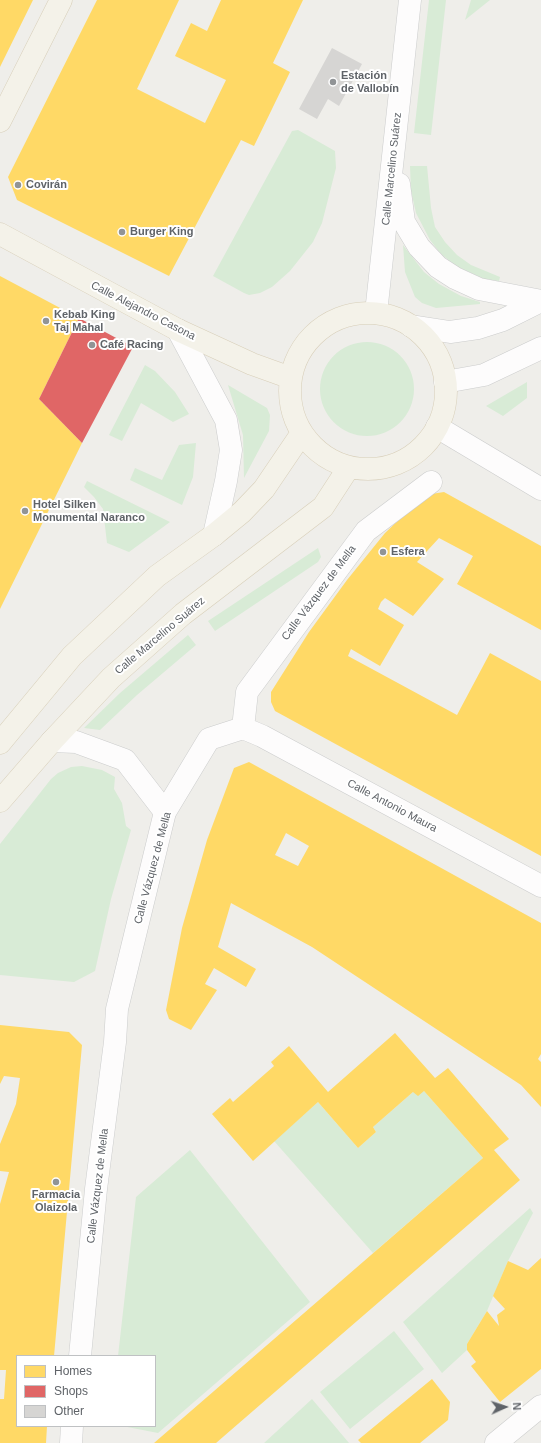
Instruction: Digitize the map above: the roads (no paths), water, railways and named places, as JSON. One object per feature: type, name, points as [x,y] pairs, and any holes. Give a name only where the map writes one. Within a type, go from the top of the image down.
[{"type":"main road","points":[[0,121],[61,0]]},
{"type":"main road","name":"Calle Alejandro Casona","points":[[0,234],[178,330],[252,364],[291,378]]},
{"type":"main road","points":[[376,314],[394,318],[411,326],[428,341],[440,360],[445,382],[444,406],[437,427],[425,445],[403,461],[390,466],[370,470],[349,467],[331,460],[314,448],[302,433],[292,410],[290,397],[291,378],[299,356],[312,337],[331,323],[352,315],[376,314]]},
{"type":"main road","points":[[0,743],[72,656],[157,576],[214,535],[242,512],[264,489],[302,433]]},
{"type":"main road","name":"Calle Marcelino Suárez","points":[[0,801],[52,741],[111,678],[183,614],[323,507],[349,467]]},
{"type":"street","name":"Calle Marcelino Suárez","points":[[376,314],[410,0]]},
{"type":"street","points":[[393,147],[404,222],[419,247],[438,267],[455,278],[479,289],[541,301]]},
{"type":"street","points":[[411,326],[450,332],[478,328],[503,320],[541,301]]},
{"type":"street","points":[[178,330],[226,420],[231,450],[214,535]]},
{"type":"street","points":[[445,382],[484,375],[541,348]]},
{"type":"street","points":[[437,427],[541,488]]},
{"type":"street","name":"Calle Vázquez de Mella","points":[[80,1355],[96,1189],[115,1042],[117,1009],[165,812],[209,739],[242,728],[247,692],[338,566],[366,531],[431,482]]},
{"type":"street","name":"Calle Antonio Maura","points":[[242,728],[262,736],[541,886]]},
{"type":"street","points":[[52,741],[76,742],[125,760],[165,812]]},
{"type":"street","points":[[496,1443],[541,1406]]},
{"type":"street","points":[[71,1443],[72,1427]]},
{"type":"place","name":"Estación de Vallobín","points":[[333,82]]},
{"type":"place","name":"Covirán","points":[[18,185]]},
{"type":"place","name":"Burger King","points":[[122,232]]},
{"type":"place","name":"Kebab King Taj Mahal","points":[[46,321]]},
{"type":"place","name":"Café Racing","points":[[92,345]]},
{"type":"place","name":"Hotel Silken Monumental Naranco","points":[[25,511]]},
{"type":"place","name":"Esfera","points":[[383,552]]},
{"type":"place","name":"Farmacia Olaizola","points":[[56,1182]]}]
